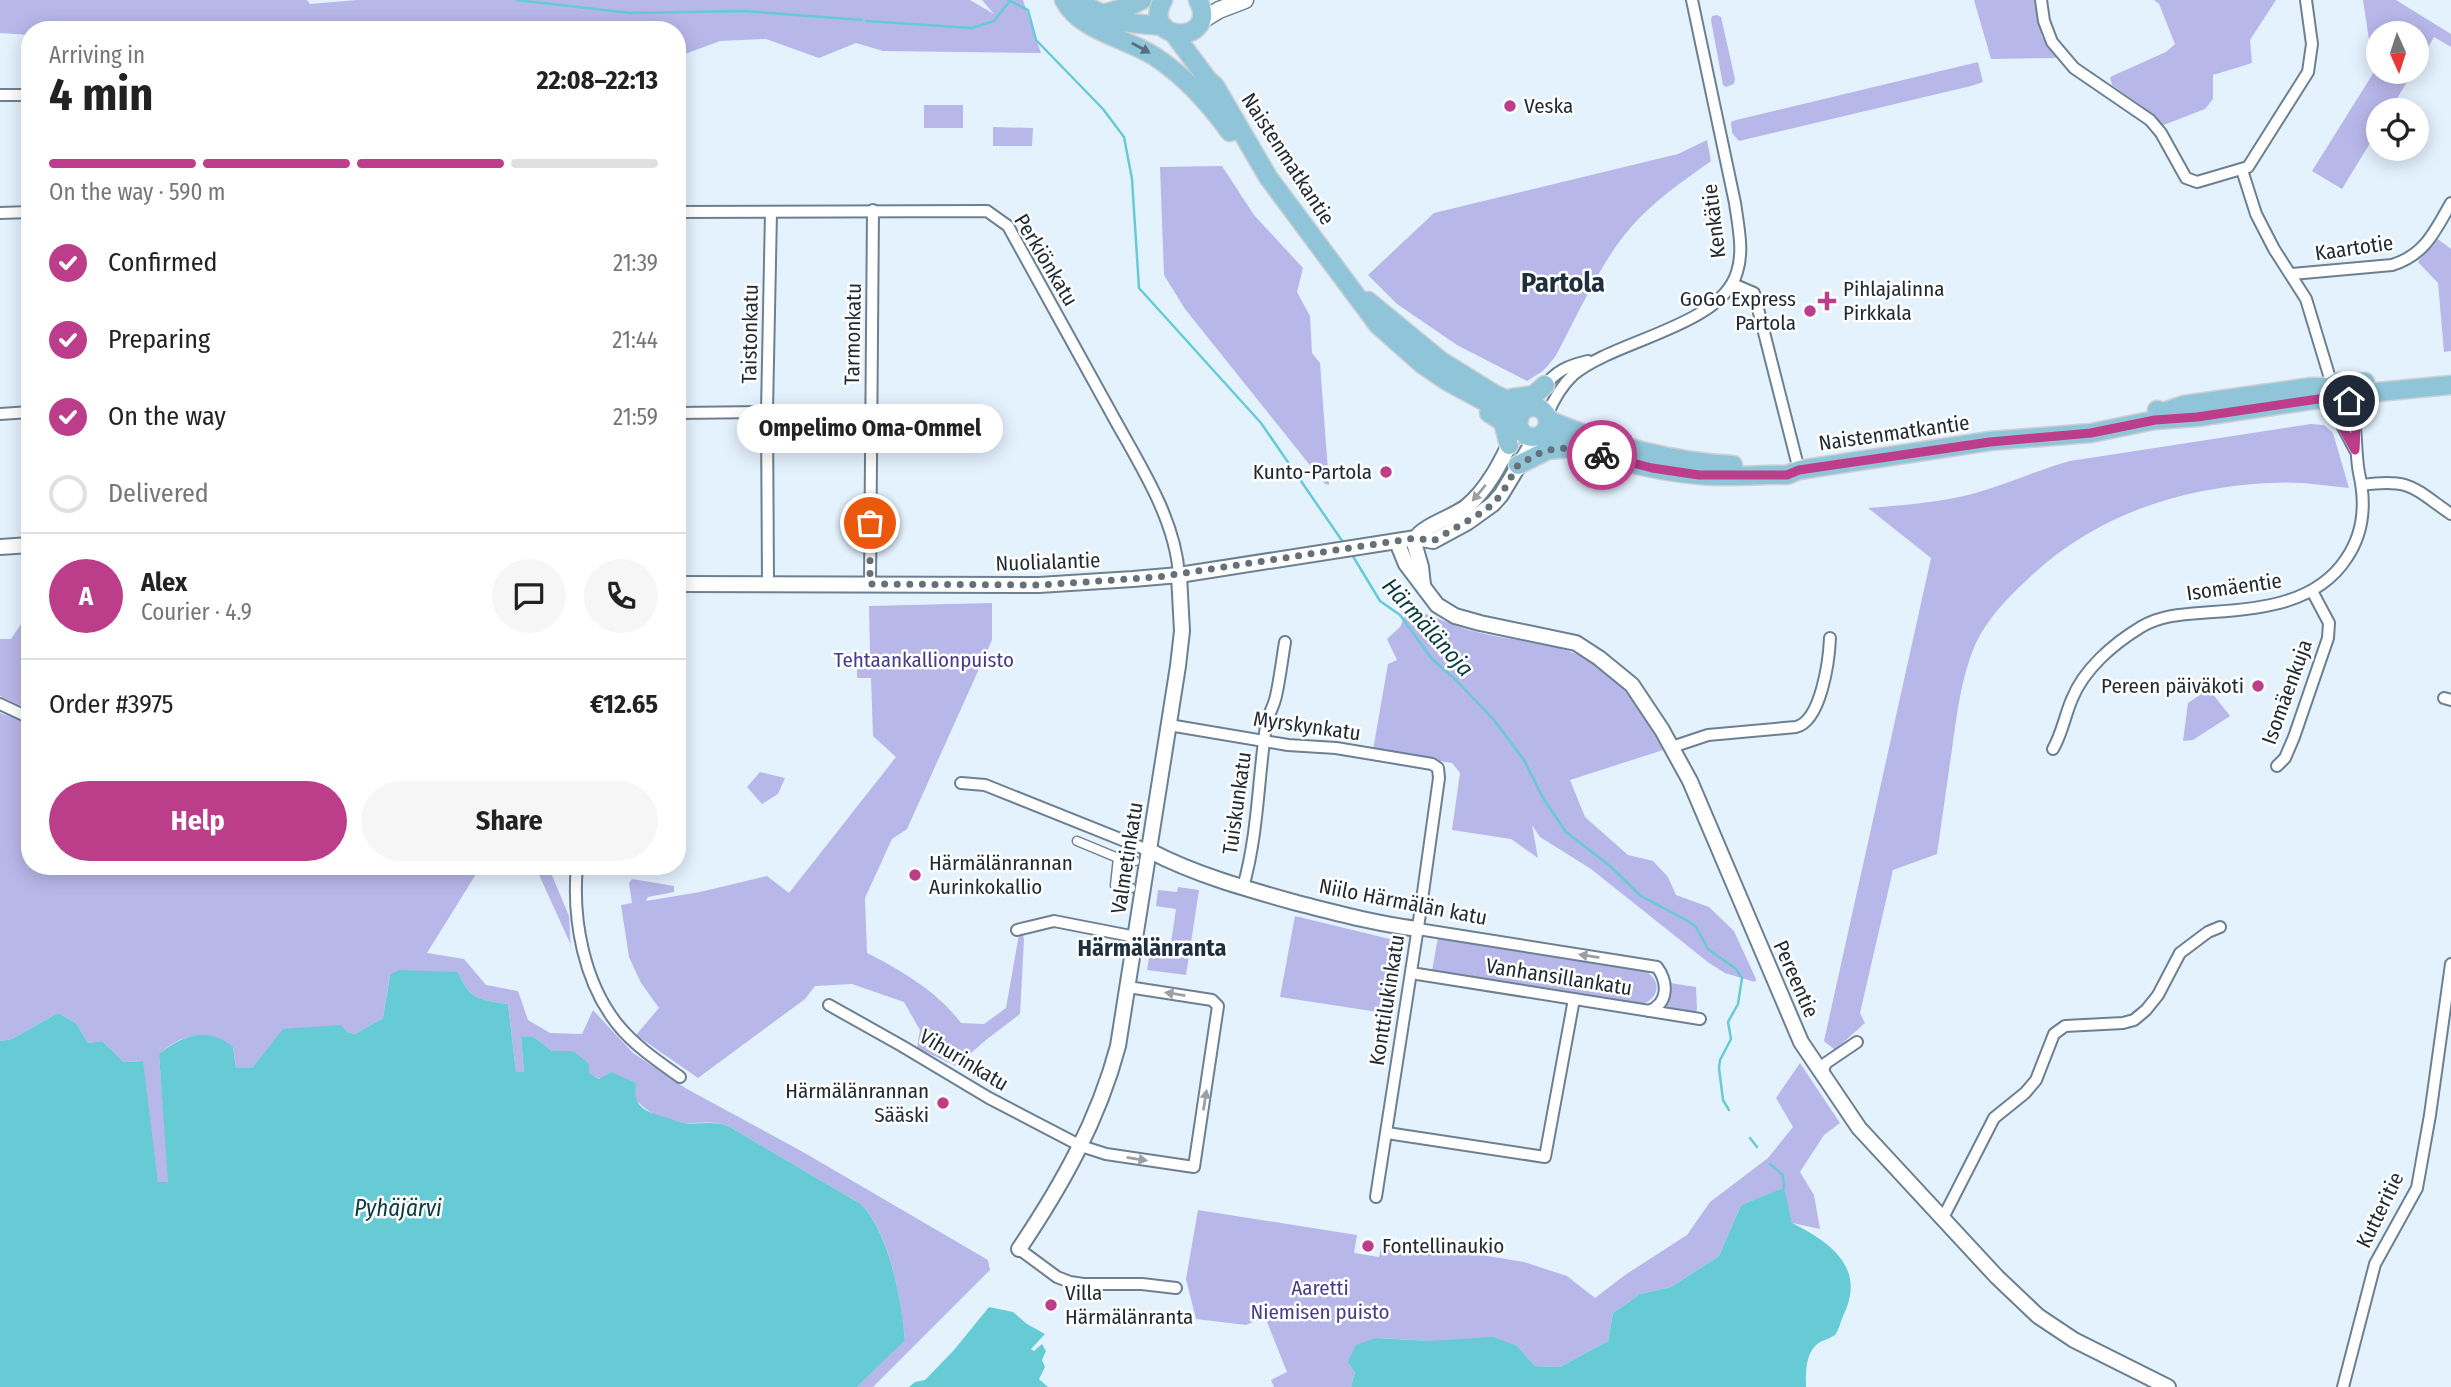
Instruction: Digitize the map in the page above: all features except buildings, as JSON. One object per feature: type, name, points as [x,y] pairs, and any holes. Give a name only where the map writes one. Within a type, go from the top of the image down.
[{"type":"main road","points":[[1065,0],[1081,20],[1144,50],[1182,77],[1211,107],[1241,148],[1259,163]]},
{"type":"main road","points":[[1082,0],[1090,8],[1124,24],[1169,30],[1181,35],[1219,10],[1245,0]]},
{"type":"main road","points":[[1102,14],[1142,0]]},
{"type":"main road","points":[[1102,14],[1133,15],[1162,1]]},
{"type":"main road","points":[[1162,1],[1158,14],[1169,30]]},
{"type":"main road","points":[[1197,26],[1204,1]]},
{"type":"main road","name":"Naistenmatkantie","points":[[1197,26],[1215,86],[1259,163],[1378,325],[1422,364],[1469,394],[1536,419],[1560,417],[1607,436],[1611,443],[1660,456],[1706,463],[1785,466],[1799,470]]},
{"type":"main road","name":"Naistenmatkantie","points":[[1169,30],[1215,86]]},
{"type":"main road","name":"Naistenmatkantie","points":[[1352,288],[1441,361],[1494,394],[1506,398],[1576,447],[1641,465],[1699,475],[1787,475],[1799,470],[1993,441],[2091,433],[2159,416],[2184,405],[2311,387],[2451,385]]},
{"type":"main road","name":"Naistenmatkantie","points":[[2338,388],[2451,375]]},
{"type":"main road","points":[[1506,398],[1534,395],[1545,385]]},
{"type":"main road","points":[[1469,394],[1475,404],[1503,422],[1509,445]]},
{"type":"main road","points":[[1518,465],[1548,450],[1576,447]]},
{"type":"street","name":"Kenkätie","points":[[1536,419],[1571,377],[1598,359],[1700,314],[1733,284],[1740,262],[1735,203],[1692,0]]},
{"type":"street","points":[[2041,0],[2044,20],[2052,42],[2074,68],[2150,120],[2161,133],[2186,178],[2197,182],[2242,170],[2254,160],[2308,72],[2312,44],[2306,0]]},
{"type":"street","points":[[0,95],[21,95]]},
{"type":"street","points":[[2242,170],[2256,214],[2291,274]]},
{"type":"street","name":"Kaartotie","points":[[2338,388],[2327,367],[2306,299],[2291,274],[2402,262],[2417,254],[2430,239],[2451,203]]},
{"type":"street","name":"Tarmonkatu","points":[[870,584],[873,210]]},
{"type":"street","name":"Perkiönkatu","points":[[686,212],[987,211],[1008,226],[1141,468],[1164,515],[1178,557],[1179,575]]},
{"type":"street","name":"Taistonkatu","points":[[768,584],[771,212]]},
{"type":"street","points":[[0,214],[21,213]]},
{"type":"street","points":[[1733,284],[1754,293],[1799,470]]},
{"type":"street","name":"Kenkätie","points":[[1536,419],[1545,385],[1574,364],[1598,359]]},
{"type":"street","points":[[2338,388],[2334,412],[2355,450]]},
{"type":"street","name":"Isomäentie","points":[[2053,749],[2082,679],[2099,660],[2139,628],[2151,621],[2176,615],[2268,606],[2312,591],[2337,571],[2353,548],[2361,528],[2362,485],[2355,450],[2354,410],[2338,388]]},
{"type":"street","points":[[686,413],[871,411]]},
{"type":"street","points":[[0,414],[21,413]]},
{"type":"street","name":"Nuolialantie","points":[[1414,539],[1420,532],[1452,517],[1473,501],[1509,445],[1536,419]]},
{"type":"street","name":"Nuolialantie","points":[[686,584],[1040,585],[1179,575],[1414,539],[1433,541],[1486,510],[1501,495],[1518,465],[1536,419]]},
{"type":"street","points":[[2362,485],[2383,482],[2405,484],[2451,514]]},
{"type":"street","points":[[1414,539],[1424,589]]},
{"type":"street","name":"Pereentie","points":[[1397,542],[1406,564],[1424,589],[1437,605],[1455,616],[1576,643],[1632,685],[1672,747],[1709,825],[1798,1038],[1859,1128],[1997,1277],[2045,1322],[2074,1340],[2168,1387]]},
{"type":"street","points":[[0,547],[21,546]]},
{"type":"street","name":"Valmetinkatu","points":[[1019,1249],[1082,1146],[1108,1081],[1118,1046],[1182,631],[1179,575]]},
{"type":"street","name":"Isomäenkuja","points":[[2277,766],[2285,758],[2294,737],[2328,638],[2329,623],[2312,591]]},
{"type":"street","points":[[1672,747],[1708,735],[1796,727],[1805,723],[1812,716],[1826,670],[1830,638]]},
{"type":"street","name":"Tuiskunkatu","points":[[1243,887],[1257,818],[1256,796],[1269,713],[1275,699],[1285,642]]},
{"type":"street","points":[[0,704],[21,714]]},
{"type":"street","name":"Myrskynkatu","points":[[1169,724],[1288,745],[1336,748],[1432,764],[1438,768]]},
{"type":"street","name":"Konttilukinkatu","points":[[1376,1197],[1418,929],[1439,778],[1438,768]]},
{"type":"street","points":[[961,783],[985,785],[1150,851]]},
{"type":"street","points":[[1077,841],[1118,858],[1135,861]]},
{"type":"street","name":"Niilo Härmälän katu","points":[[1150,851],[1199,873],[1345,915],[1657,967],[1665,980],[1663,998],[1656,1008],[1649,1011]]},
{"type":"street","points":[[1118,858],[1115,885],[1131,888]]},
{"type":"street","points":[[577,875],[580,935],[590,975],[601,1000],[630,1038],[680,1077]]},
{"type":"street","points":[[1017,930],[1054,921],[1136,937]]},
{"type":"street","points":[[1940,1216],[1946,1212],[1994,1118],[2025,1093],[2036,1080],[2054,1034],[2065,1026],[2134,1020],[2158,995],[2180,953],[2201,936],[2220,927]]},
{"type":"street","name":"Kutteritie","points":[[2343,1387],[2375,1264],[2417,1188],[2451,964]]},
{"type":"street","name":"Vanhansillankatu","points":[[1411,973],[1700,1019]]},
{"type":"street","name":"Vihurinkatu","points":[[828,1005],[989,1098],[1082,1146],[1106,1154],[1194,1167],[1218,1006],[1212,1000],[1128,987]]},
{"type":"street","points":[[1387,1133],[1545,1157],[1574,999]]},
{"type":"street","points":[[1822,1073],[1826,1063],[1857,1042]]},
{"type":"street","points":[[1019,1249],[1057,1277],[1070,1282],[1176,1288]]},
{"type":"green space","points":[[0,0],[307,0],[310,4],[357,0],[970,0],[994,14],[982,0],[1023,0],[1041,53],[883,51],[856,43],[819,58],[766,39],[720,41],[686,54],[686,21],[21,21],[21,34],[0,33]]},
{"type":"green space","points":[[1974,0],[2034,0],[2042,37],[2056,58],[1991,59]]},
{"type":"green space","points":[[2154,0],[2276,0],[2250,40],[2252,63],[2213,75],[2213,99],[2205,109],[2161,126],[2146,109],[2112,85],[2110,77],[2166,52],[2175,44],[2159,4]]},
{"type":"green space","points":[[2363,0],[2396,0],[2451,34],[2451,47],[2434,37],[2429,46],[2429,21],[2366,21]]},
{"type":"green space","points":[[1712,16],[1721,17],[1735,79],[1734,84],[1726,87],[1723,85],[1711,20]]},
{"type":"green space","points":[[1978,62],[1983,82],[1971,86],[1739,141],[1732,133],[1731,122],[1736,120]]},
{"type":"green space","points":[[2366,84],[2406,84],[2397,98],[2366,98],[2366,150],[2342,189],[2312,171]]},
{"type":"green space","points":[[924,105],[963,105],[963,128],[924,128]]},
{"type":"green space","points":[[993,127],[1033,128],[1032,146],[993,146]]},
{"type":"green space","points":[[1707,140],[1711,161],[1660,199],[1620,240],[1555,357],[1543,371],[1527,381],[1457,345],[1397,304],[1368,275],[1434,213],[1678,154]]},
{"type":"green space","points":[[1222,166],[1254,215],[1303,268],[1297,292],[1310,316],[1312,353],[1320,363],[1329,485],[1325,484],[1185,309],[1164,275],[1160,167]]},
{"type":"green space","points":[[2435,237],[2451,249],[2451,351],[2444,352],[2438,283],[2418,262]]},
{"type":"green space","points":[[2311,424],[2324,425],[2333,433],[2349,488],[2290,483],[2236,486],[2203,491],[2140,509],[2109,522],[2053,557],[2013,594],[1992,618],[1975,645],[1963,683],[1937,854],[1893,870],[1860,1013],[1865,1023],[1835,1050],[1824,1041],[1931,558],[1868,508],[1959,497],[2070,461]]},
{"type":"green space","name":"Tehtaankallionpuisto","points":[[992,603],[992,640],[907,829],[892,839],[865,898],[867,953],[918,983],[941,1001],[961,1023],[984,1024],[1006,1008],[1021,923],[1024,940],[1020,1014],[956,1066],[917,1048],[920,1030],[904,1002],[852,984],[815,986],[805,999],[698,1078],[636,1035],[659,1008],[641,983],[629,957],[621,905],[632,903],[629,883],[632,879],[674,886],[674,892],[648,897],[646,901],[700,892],[767,876],[789,893],[896,757],[873,736],[871,678],[857,678],[857,654],[870,653],[869,606]]},
{"type":"green space","points":[[1408,609],[1469,630],[1559,648],[1595,664],[1622,687],[1663,750],[1570,780],[1585,817],[1628,855],[1653,861],[1668,877],[1676,895],[1709,907],[1734,931],[1755,982],[1725,973],[1709,963],[1591,869],[1540,837],[1532,825],[1538,858],[1511,839],[1452,830],[1460,773],[1452,763],[1373,750],[1388,664],[1397,660],[1387,639],[1400,627]]},
{"type":"green space","points":[[21,624],[21,706],[0,696],[0,639],[11,639]]},
{"type":"green space","points":[[2209,689],[2230,716],[2193,740],[2183,741],[2188,703]]},
{"type":"green space","points":[[0,713],[21,720],[21,875],[475,875],[427,953],[464,959],[486,985],[518,991],[528,1020],[550,1033],[582,1034],[593,1010],[633,1053],[687,1089],[803,1152],[988,1260],[990,1270],[873,1387],[857,1387],[905,1339],[897,1286],[887,1250],[880,1232],[861,1204],[728,1126],[671,1121],[650,1112],[634,1099],[611,1072],[600,1079],[588,1073],[573,1051],[552,1051],[534,1037],[521,1037],[524,1073],[516,1072],[508,1004],[471,994],[458,972],[390,975],[383,1018],[355,1034],[283,1030],[252,1068],[236,1068],[233,1047],[203,1037],[187,1038],[169,1046],[159,1054],[169,1182],[158,1183],[142,1061],[124,1062],[102,1041],[88,1043],[76,1023],[58,1013],[12,1039],[0,1041]]},
{"type":"green space","points":[[760,772],[785,778],[778,794],[762,804],[747,787]]},
{"type":"green space","points":[[539,875],[552,875],[569,916],[571,952],[570,943]]},
{"type":"green space","points":[[1178,887],[1199,890],[1186,975],[1147,970],[1150,953],[1169,956],[1176,909],[1156,906],[1158,890],[1177,892]]},
{"type":"green space","points":[[1295,916],[1402,942],[1391,1014],[1280,997]]},
{"type":"green space","points":[[1438,937],[1647,972],[1655,981],[1655,994],[1641,1005],[1432,971]]},
{"type":"green space","points":[[1670,983],[1696,987],[1695,1014],[1666,1010]]},
{"type":"green space","name":"Aaretti Niemisen puisto","points":[[1800,1063],[1840,1123],[1824,1135],[1800,1172],[1814,1195],[1820,1229],[1792,1223],[1783,1189],[1741,1205],[1719,1256],[1671,1287],[1640,1294],[1613,1313],[1608,1341],[1560,1367],[1535,1366],[1517,1346],[1377,1338],[1355,1372],[1351,1387],[1274,1387],[1271,1380],[1287,1372],[1265,1317],[1246,1325],[1196,1319],[1186,1279],[1198,1210],[1357,1235],[1354,1253],[1379,1257],[1383,1239],[1524,1262],[1567,1276],[1595,1298],[1687,1235],[1710,1202],[1768,1158],[1793,1127],[1776,1098]]},
{"type":"water","name":"Pyhäjärvi","points":[[399,970],[458,972],[471,994],[508,1004],[516,1072],[524,1072],[521,1037],[534,1037],[552,1051],[573,1051],[589,1064],[589,1073],[599,1079],[611,1072],[636,1083],[636,1098],[647,1111],[684,1123],[717,1123],[728,1126],[861,1204],[880,1232],[887,1249],[901,1306],[905,1340],[857,1387],[0,1387],[0,1041],[12,1039],[58,1013],[76,1023],[88,1043],[102,1041],[124,1062],[143,1061],[158,1182],[168,1182],[159,1054],[186,1038],[205,1035],[224,1040],[233,1047],[236,1068],[252,1068],[283,1029],[341,1025],[347,1032],[355,1034],[383,1018],[390,975]]},
{"type":"water","points":[[1784,1188],[1792,1223],[1831,1248],[1847,1270],[1851,1283],[1850,1297],[1836,1333],[1811,1351],[1806,1368],[1806,1387],[1351,1387],[1355,1372],[1348,1362],[1356,1345],[1376,1338],[1431,1341],[1493,1337],[1517,1346],[1535,1366],[1560,1367],[1608,1341],[1613,1313],[1640,1294],[1671,1287],[1719,1256],[1741,1205]]},
{"type":"water","points":[[989,1307],[1013,1312],[1045,1334],[1031,1349],[1034,1351],[1042,1344],[1046,1351],[1042,1360],[1045,1367],[1039,1379],[1048,1387],[909,1387],[915,1382],[925,1380]]},
{"type":"waterway","points":[[517,0],[630,13],[744,11],[862,20]]},
{"type":"waterway","name":"Härmälänoja","points":[[1008,0],[1028,10],[1036,40],[1103,109],[1124,137],[1132,179],[1139,288],[1261,423],[1345,545]]},
{"type":"waterway","points":[[866,21],[972,28],[994,21],[1009,2]]},
{"type":"waterway","name":"Härmälänoja","points":[[1351,553],[1380,601],[1400,615],[1432,659],[1494,720],[1524,760],[1543,798],[1566,832],[1610,866],[1641,896],[1696,927],[1708,949],[1736,969],[1742,978],[1738,1004],[1728,1022],[1731,1039],[1720,1060],[1719,1068],[1723,1100],[1729,1110]]},
{"type":"waterway","name":"Härmälänoja","points":[[1750,1138],[1757,1147]]},
{"type":"waterway","name":"Härmälänoja","points":[[1770,1164],[1783,1175],[1784,1188]]},
{"type":"way so far","points":[[870,523],[870,584],[1040,585],[1179,575],[1416,538],[1433,541],[1486,510],[1501,495],[1518,465],[1538,454],[1548,450],[1576,447],[1602,455]]},
{"type":"place","name":"Veska","points":[[1510,106]]},
{"type":"place","name":"Pihlajalinna Pirkkala","points":[[1827,301]]},
{"type":"place","name":"GoGo Express Partola","points":[[1810,311]]},
{"type":"place","name":"Kunto-Partola","points":[[1386,472]]},
{"type":"place","name":"Ompelimo Oma-Ommel","points":[[870,523]]},
{"type":"place","name":"Pereen päiväkoti","points":[[2258,686]]},
{"type":"place","name":"Härmälänrannan Aurinkokallio","points":[[915,875]]},
{"type":"place","name":"Härmälänrannan Sääski","points":[[943,1103]]},
{"type":"place","name":"Fontellinaukio","points":[[1368,1246]]},
{"type":"place","name":"Villa Härmälänranta","points":[[1051,1305]]},
{"type":"district","name":"Partola","points":[[1563,282]]},
{"type":"district","name":"Härmälänranta","points":[[1152,948]]},
{"type":"route","points":[[1602,455],[1652,468],[1699,475],[1787,475],[1799,470],[1990,442],[2091,433],[2155,420],[2197,417],[2332,397],[2334,412],[2355,450],[2354,410],[2349,401]]}]
